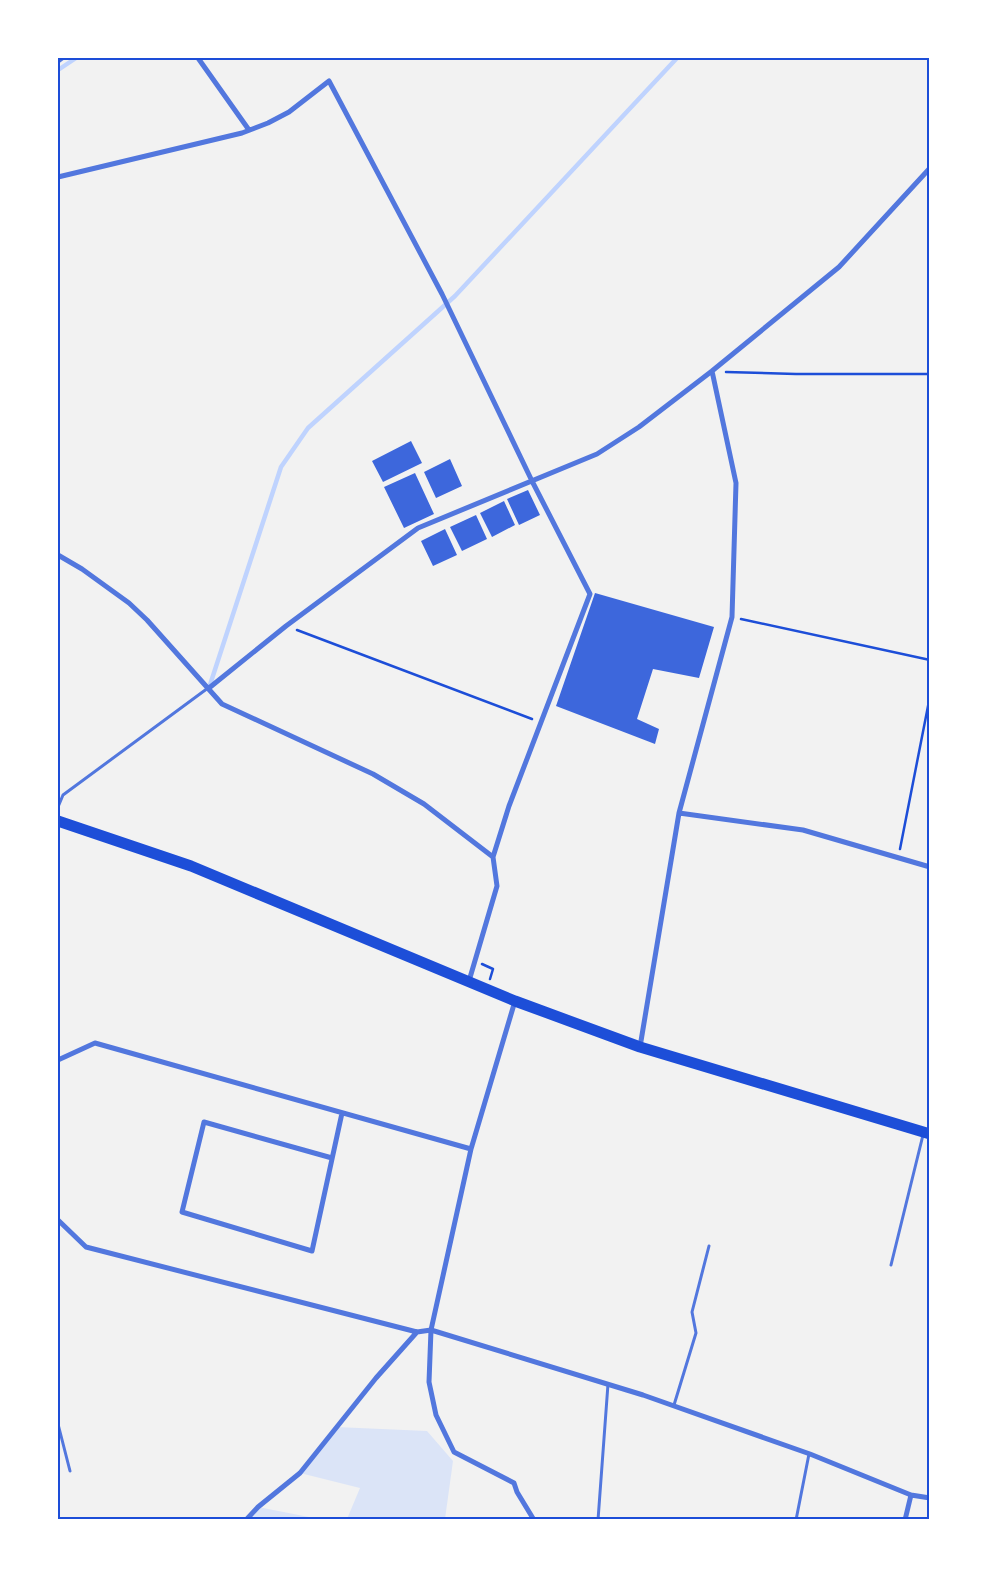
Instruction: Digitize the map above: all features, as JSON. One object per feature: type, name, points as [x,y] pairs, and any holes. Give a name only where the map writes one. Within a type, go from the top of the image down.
[{"type":"highway","points":[[58,821],[191,866],[516,1000],[640,1047],[926,1133]]},
{"type":"street","points":[[58,60],[62,58]]},
{"type":"street","points":[[198,58],[249,130]]},
{"type":"street","points":[[58,177],[249,130],[289,112],[329,81],[442,294],[532,481],[590,594],[509,806],[493,857],[497,886],[469,981]]},
{"type":"street","points":[[209,688],[286,626],[418,528],[597,454],[639,427],[712,371],[839,267],[930,168]]},
{"type":"street","points":[[640,1047],[679,813],[732,617],[736,483],[712,371]]},
{"type":"street","points":[[58,555],[82,569],[129,603],[147,620],[222,704],[373,774],[424,804],[493,857]]},
{"type":"street","points":[[679,813],[804,830],[930,868]]},
{"type":"street","points":[[516,1000],[471,1149],[431,1330],[429,1382],[436,1415],[454,1452],[514,1483],[517,1492],[534,1520]]},
{"type":"street","points":[[58,1060],[95,1043],[471,1149]]},
{"type":"street","points":[[332,1158],[204,1122],[182,1212],[312,1251],[342,1113]]},
{"type":"street","points":[[58,1220],[86,1247],[417,1332],[431,1330],[608,1383],[674,1405],[810,1454],[911,1495],[930,1498]]},
{"type":"street","points":[[246,1520],[258,1506],[300,1473],[376,1378],[417,1332]]},
{"type":"street","points":[[905,1520],[911,1495]]},
{"type":"lane","points":[[58,807],[63,794],[209,688]]},
{"type":"lane","points":[[891,1265],[926,1133]]},
{"type":"lane","points":[[674,1405],[696,1333],[692,1312],[709,1246]]},
{"type":"lane","points":[[598,1520],[608,1383]]},
{"type":"lane","points":[[58,1424],[70,1471]]},
{"type":"lane","points":[[796,1520],[810,1454]]},
{"type":"path","points":[[712,371],[796,374],[930,374]]},
{"type":"path","points":[[732,617],[930,660]]},
{"type":"path","points":[[286,626],[541,722]]},
{"type":"path","points":[[898,858],[930,696]]},
{"type":"shaded area","points":[[336,1427],[427,1431],[453,1461],[445,1519],[347,1519],[360,1488],[300,1473]]},
{"type":"shaded area","points":[[258,1507],[319,1519],[246,1520]]},
{"type":"building","points":[[411,441],[422,463],[383,482],[372,461]]},
{"type":"building","points":[[450,459],[462,486],[436,498],[424,472]]},
{"type":"building","points":[[415,473],[434,514],[404,528],[384,487]]},
{"type":"building","points":[[528,490],[540,515],[519,525],[507,499]]},
{"type":"building","points":[[504,501],[515,525],[492,537],[480,513]]},
{"type":"building","points":[[476,515],[487,539],[462,551],[450,527]]},
{"type":"building","points":[[445,529],[457,555],[433,566],[421,541]]},
{"type":"building","points":[[595,593],[714,627],[699,678],[653,669],[637,719],[659,729],[655,744],[556,706]]},
{"type":"waterway","points":[[58,70],[76,58]]},
{"type":"waterway","points":[[209,688],[281,467],[308,428],[455,296],[677,58]]}]
